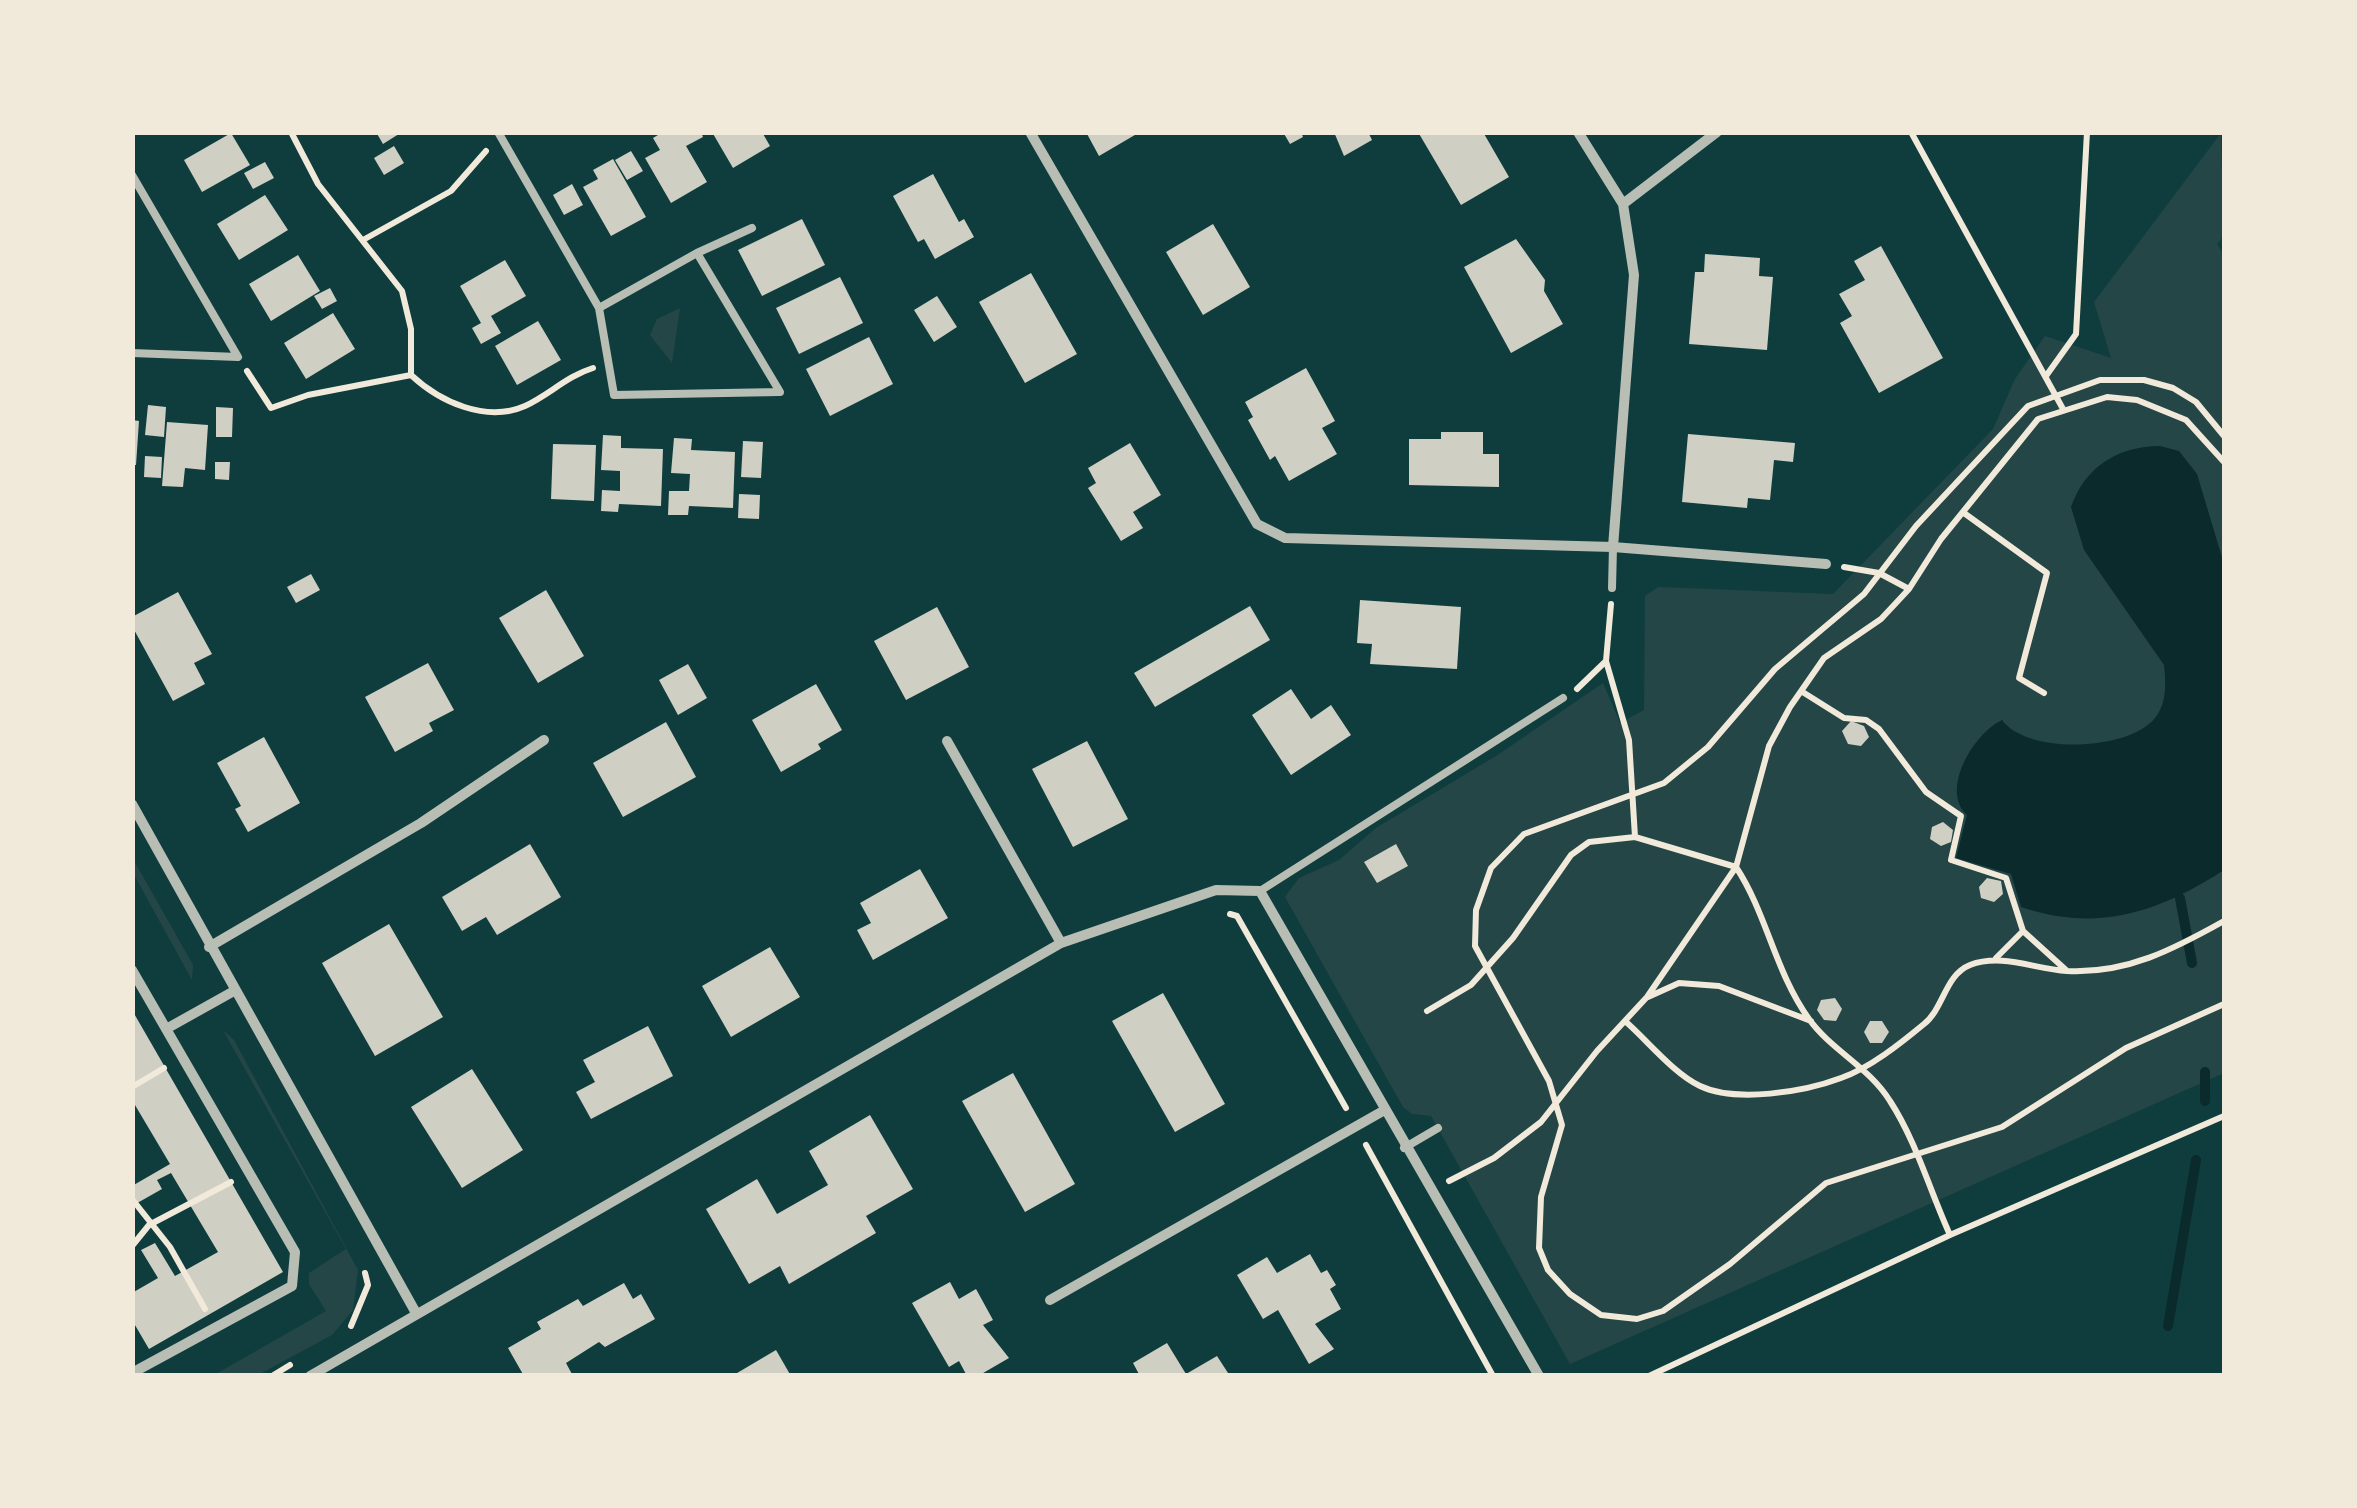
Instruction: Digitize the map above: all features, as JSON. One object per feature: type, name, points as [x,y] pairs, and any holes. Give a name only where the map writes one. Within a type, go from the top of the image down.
[{"type":"street","points":[[1030,132],[1257,524],[1284,538],[1612,547],[1826,564]]},
{"type":"street","points":[[1578,132],[1624,204],[1634,275],[1612,547]]},
{"type":"street","points":[[1624,204],[1717,132]]},
{"type":"street","points":[[209,947],[421,823],[544,740]]},
{"type":"street","points":[[947,741],[1061,943]]},
{"type":"street","points":[[132,804],[416,1313]]},
{"type":"street","points":[[310,1376],[1061,943],[1216,890],[1260,891],[1404,1148],[1540,1376]]},
{"type":"street","points":[[132,970],[295,1252],[292,1286],[139,1373]]},
{"type":"street","points":[[166,1028],[234,992]]},
{"type":"street","points":[[1050,1300],[1383,1111]]},
{"type":"lane","points":[[499,134],[599,308],[614,395],[780,392],[697,253]]},
{"type":"lane","points":[[132,175],[238,357]]},
{"type":"lane","points":[[599,308],[697,253],[752,228]]},
{"type":"lane","points":[[132,353],[238,357]]},
{"type":"lane","points":[[1612,547],[1612,588]]},
{"type":"lane","points":[[1260,891],[1563,698]]},
{"type":"lane","points":[[1404,1148],[1438,1128]]},
{"type":"path","points":[[292,132],[318,184],[402,291],[411,329],[411,374],[424,387],[475,412],[522,408],[577,373],[608,364]]},
{"type":"path","points":[[1911,132],[2063,408]]},
{"type":"path","points":[[2046,376],[2076,334],[2087,132]]},
{"type":"path","points":[[363,240],[451,191],[499,134]]},
{"type":"path","points":[[238,357],[270,408],[308,394],[411,374]]},
{"type":"path","points":[[2224,436],[2196,402],[2172,388],[2144,380],[2100,380],[2028,406],[1916,526],[1864,594],[1775,669],[1708,748],[1664,783],[1524,834],[1491,868],[1476,910],[1475,946],[1550,1081],[1562,1125],[1542,1198],[1539,1248],[1548,1270],[1570,1294],[1601,1315],[1637,1319],[1663,1311],[1730,1264],[1826,1183],[2002,1127],[2126,1048],[2224,1004]]},
{"type":"path","points":[[1400,1206],[1494,1158],[1542,1122],[1647,997],[1736,866],[1769,746],[1801,691],[1824,658],[1882,618],[1909,589],[2038,418],[2107,397],[2162,407],[2197,430],[2224,462]]},
{"type":"path","points":[[1964,513],[2046,573],[2019,678],[2044,692]]},
{"type":"path","points":[[1826,564],[1879,573],[1909,589]]},
{"type":"path","points":[[1612,588],[1606,661],[1629,740],[1636,795],[1635,837]]},
{"type":"path","points":[[1563,698],[1590,680],[1606,661]]},
{"type":"path","points":[[1801,691],[1844,718],[1866,720],[1879,728],[1926,792],[1961,816],[1951,860],[2006,878],[2023,930],[2067,971]]},
{"type":"path","points":[[1427,1012],[1471,985],[1513,938],[1571,855],[1589,842],[1635,837],[1736,866],[1754,893],[1779,967],[1811,1022],[1863,1067],[1890,1101],[1950,1234]]},
{"type":"path","points":[[1214,914],[1237,916],[1493,1376]]},
{"type":"path","points":[[1625,1020],[1698,1085],[1741,1097],[1840,1079],[1863,1067],[1937,1012],[1948,986],[1965,966],[1995,960],[2067,971],[2123,969],[2168,952],[2224,921]]},
{"type":"path","points":[[1995,960],[2023,930]]},
{"type":"path","points":[[1647,997],[1679,983],[1719,986],[1811,1022]]},
{"type":"path","points":[[132,1086],[183,1058]]},
{"type":"path","points":[[1649,1376],[1950,1234],[2224,1116]]},
{"type":"path","points":[[132,1246],[149,1225],[250,1173]]},
{"type":"path","points":[[132,1199],[170,1247],[216,1328]]},
{"type":"path","points":[[340,1336],[360,1311],[368,1285],[363,1260]]},
{"type":"path","points":[[272,1376],[300,1360]]},
{"type":"shaded area","points":[[2221,133],[2224,236],[2217,244],[2224,255],[2224,1073],[1570,1364],[1431,1116],[1412,1114],[1403,1107],[1285,897],[1299,878],[1339,860],[1376,828],[1496,756],[1603,683],[1620,723],[1644,710],[1645,596],[1658,587],[1833,594],[1993,429],[2015,379],[2045,336],[2111,358],[2094,302]]},
{"type":"shaded area","points":[[680,308],[672,363],[650,335],[657,319]]},
{"type":"shaded area","points":[[2160,446],[2179,451],[2197,474],[2224,564],[2224,870],[2176,897],[2127,914],[2102,918],[2049,915],[2021,907],[2011,874],[1956,858],[1967,815],[1957,792],[1959,778],[1980,737],[2002,720],[2033,739],[2078,744],[2124,737],[2142,729],[2159,712],[2165,693],[2164,665],[2084,550],[2071,507],[2085,481],[2105,462],[2130,450]]},
{"type":"shaded area","points":[[132,857],[193,965],[192,980],[133,873]]},
{"type":"shaded area","points":[[223,1030],[234,1040],[358,1270],[353,1310],[332,1335],[258,1375],[214,1375],[326,1311],[309,1284],[309,1273],[346,1249]]},
{"type":"building","points":[[376,132],[402,132],[383,144]]},
{"type":"building","points":[[663,132],[701,132],[703,137],[686,146],[707,182],[671,203],[645,158],[660,150],[653,138]]},
{"type":"building","points":[[712,132],[762,132],[770,146],[733,168]]},
{"type":"building","points":[[1086,132],[1140,132],[1099,156]]},
{"type":"building","points":[[1283,132],[1301,132],[1303,137],[1290,144]]},
{"type":"building","points":[[1334,132],[1368,132],[1372,140],[1344,156]]},
{"type":"building","points":[[1418,132],[1483,132],[1509,177],[1461,205]]},
{"type":"building","points":[[231,133],[250,165],[202,192],[184,160]]},
{"type":"building","points":[[394,146],[404,163],[384,175],[374,158]]},
{"type":"building","points":[[631,151],[643,171],[627,180],[615,160]]},
{"type":"building","points":[[613,159],[646,217],[611,236],[583,187],[598,179],[593,170]]},
{"type":"building","points":[[265,162],[274,178],[253,189],[244,173]]},
{"type":"building","points":[[933,174],[959,222],[964,219],[974,237],[935,259],[924,239],[918,242],[893,196]]},
{"type":"building","points":[[572,184],[583,205],[564,215],[553,195]]},
{"type":"building","points":[[265,195],[288,230],[239,260],[217,224]]},
{"type":"building","points":[[802,219],[825,265],[762,296],[738,250]]},
{"type":"building","points":[[1213,224],[1250,287],[1203,315],[1166,252]]},
{"type":"building","points":[[1516,239],[1545,280],[1544,291],[1563,324],[1511,353],[1464,267]]},
{"type":"building","points":[[1881,246],[1943,358],[1879,393],[1840,323],[1852,316],[1839,294],[1865,280],[1854,261]]},
{"type":"building","points":[[1705,254],[1760,258],[1759,276],[1773,277],[1767,350],[1689,344],[1695,272],[1704,272]]},
{"type":"building","points":[[298,255],[320,291],[271,321],[249,284]]},
{"type":"building","points":[[505,260],[526,296],[491,316],[501,333],[481,344],[472,328],[481,323],[460,286]]},
{"type":"building","points":[[1031,273],[1077,354],[1025,383],[979,302]]},
{"type":"building","points":[[840,277],[863,323],[799,354],[776,308]]},
{"type":"building","points":[[330,288],[337,301],[322,309],[314,296]]},
{"type":"building","points":[[937,296],[957,327],[934,342],[914,310]]},
{"type":"building","points":[[333,313],[355,349],[306,379],[284,343]]},
{"type":"building","points":[[538,321],[561,360],[517,385],[495,346]]},
{"type":"building","points":[[869,337],[893,384],[830,416],[806,369]]},
{"type":"building","points":[[1306,368],[1335,421],[1322,428],[1337,454],[1289,481],[1275,456],[1270,460],[1248,420],[1253,417],[1245,402]]},
{"type":"building","points":[[148,405],[166,407],[164,437],[145,435]]},
{"type":"building","points":[[216,407],[233,408],[232,437],[216,437]]},
{"type":"building","points":[[132,420],[139,421],[136,465],[132,465]]},
{"type":"building","points":[[167,422],[208,425],[205,470],[185,468],[183,487],[162,486]]},
{"type":"building","points":[[1441,432],[1483,432],[1483,454],[1499,454],[1499,487],[1409,485],[1409,439],[1441,439]]},
{"type":"building","points":[[1688,434],[1795,443],[1793,462],[1774,460],[1770,500],[1748,498],[1747,508],[1682,502]]},
{"type":"building","points":[[603,435],[621,436],[621,448],[663,449],[661,506],[619,504],[618,512],[601,511],[602,490],[620,491],[620,471],[601,470]]},
{"type":"building","points":[[674,438],[692,439],[691,450],[735,452],[733,508],[689,506],[688,515],[668,515],[669,491],[689,491],[690,474],[671,473]]},
{"type":"building","points":[[743,441],[763,442],[761,478],[741,477]]},
{"type":"building","points":[[1130,443],[1161,495],[1133,512],[1143,528],[1121,541],[1088,488],[1096,483],[1088,468]]},
{"type":"building","points":[[553,444],[596,445],[594,501],[551,499]]},
{"type":"building","points":[[145,456],[162,457],[161,478],[144,477]]},
{"type":"building","points":[[215,462],[230,462],[229,480],[215,479]]},
{"type":"building","points":[[739,494],[760,495],[759,519],[738,518]]},
{"type":"building","points":[[311,574],[320,590],[296,603],[287,587]]},
{"type":"building","points":[[546,590],[584,656],[538,683],[499,618]]},
{"type":"building","points":[[178,592],[212,654],[194,663],[205,684],[173,701],[132,626],[132,617]]},
{"type":"building","points":[[1360,600],[1461,607],[1457,669],[1370,664],[1372,644],[1357,643]]},
{"type":"building","points":[[1250,606],[1270,640],[1155,707],[1134,673]]},
{"type":"building","points":[[937,607],[969,667],[906,700],[874,641]]},
{"type":"building","points":[[428,663],[454,710],[429,723],[433,731],[395,752],[365,697]]},
{"type":"building","points":[[688,664],[707,698],[678,715],[659,680]]},
{"type":"building","points":[[816,684],[842,730],[818,744],[821,749],[781,772],[752,720]]},
{"type":"building","points":[[1291,689],[1311,719],[1331,705],[1351,735],[1291,775],[1252,715]]},
{"type":"building","points":[[1851,721],[1864,726],[1869,737],[1861,746],[1848,744],[1842,731]]},
{"type":"building","points":[[666,722],[696,777],[623,817],[593,763]]},
{"type":"building","points":[[264,737],[300,803],[248,832],[235,809],[241,806],[217,763]]},
{"type":"building","points":[[1087,741],[1128,819],[1073,847],[1032,769]]},
{"type":"building","points":[[1943,822],[1953,830],[1951,842],[1941,846],[1930,839],[1932,827]]},
{"type":"building","points":[[530,844],[561,897],[497,935],[486,917],[462,931],[442,897]]},
{"type":"building","points":[[1396,844],[1408,866],[1377,883],[1364,862]]},
{"type":"building","points":[[920,869],[948,918],[873,960],[857,930],[871,923],[860,903]]},
{"type":"building","points":[[1987,878],[2001,881],[2003,894],[1994,902],[1981,898],[1979,887]]},
{"type":"building","points":[[389,924],[443,1017],[375,1056],[322,963]]},
{"type":"building","points":[[770,947],[800,997],[731,1037],[702,986]]},
{"type":"building","points":[[1163,993],[1225,1104],[1175,1132],[1112,1021]]},
{"type":"building","points":[[1835,998],[1842,1009],[1836,1021],[1824,1020],[1817,1010],[1821,1000]]},
{"type":"building","points":[[132,1010],[283,1272],[149,1349],[132,1320],[132,1293],[158,1278],[141,1250],[155,1243],[175,1276],[218,1252],[171,1173],[157,1180],[162,1189],[132,1206],[132,1186],[170,1164],[132,1100]]},
{"type":"building","points":[[1870,1021],[1882,1021],[1889,1032],[1882,1043],[1870,1043],[1864,1032]]},
{"type":"building","points":[[648,1026],[673,1076],[591,1119],[576,1092],[595,1082],[583,1060]]},
{"type":"building","points":[[472,1069],[523,1150],[462,1188],[411,1107]]},
{"type":"building","points":[[1013,1073],[1075,1184],[1025,1212],[962,1101]]},
{"type":"building","points":[[870,1115],[913,1189],[866,1216],[876,1233],[789,1284],[780,1266],[749,1284],[706,1209],[757,1179],[777,1214],[828,1185],[809,1151]]},
{"type":"building","points":[[1310,1254],[1321,1273],[1327,1270],[1336,1285],[1330,1289],[1341,1309],[1315,1324],[1334,1349],[1309,1364],[1278,1310],[1263,1319],[1237,1275],[1267,1257],[1277,1273]]},
{"type":"building","points":[[950,1282],[959,1299],[976,1289],[993,1320],[983,1325],[1009,1358],[978,1376],[967,1376],[959,1361],[949,1367],[912,1303]]},
{"type":"building","points":[[624,1283],[633,1299],[641,1294],[655,1319],[605,1347],[599,1342],[566,1363],[573,1376],[524,1376],[508,1348],[541,1329],[537,1322],[578,1299],[583,1306]]},
{"type":"building","points":[[1167,1343],[1186,1374],[1217,1356],[1230,1376],[1140,1376],[1133,1363]]},
{"type":"building","points":[[776,1350],[791,1376],[732,1376]]},
{"type":"waterway","points":[[2180,898],[2192,963]]},
{"type":"waterway","points":[[2205,1072],[2205,1101]]},
{"type":"waterway","points":[[2168,1326],[2196,1160]]}]
